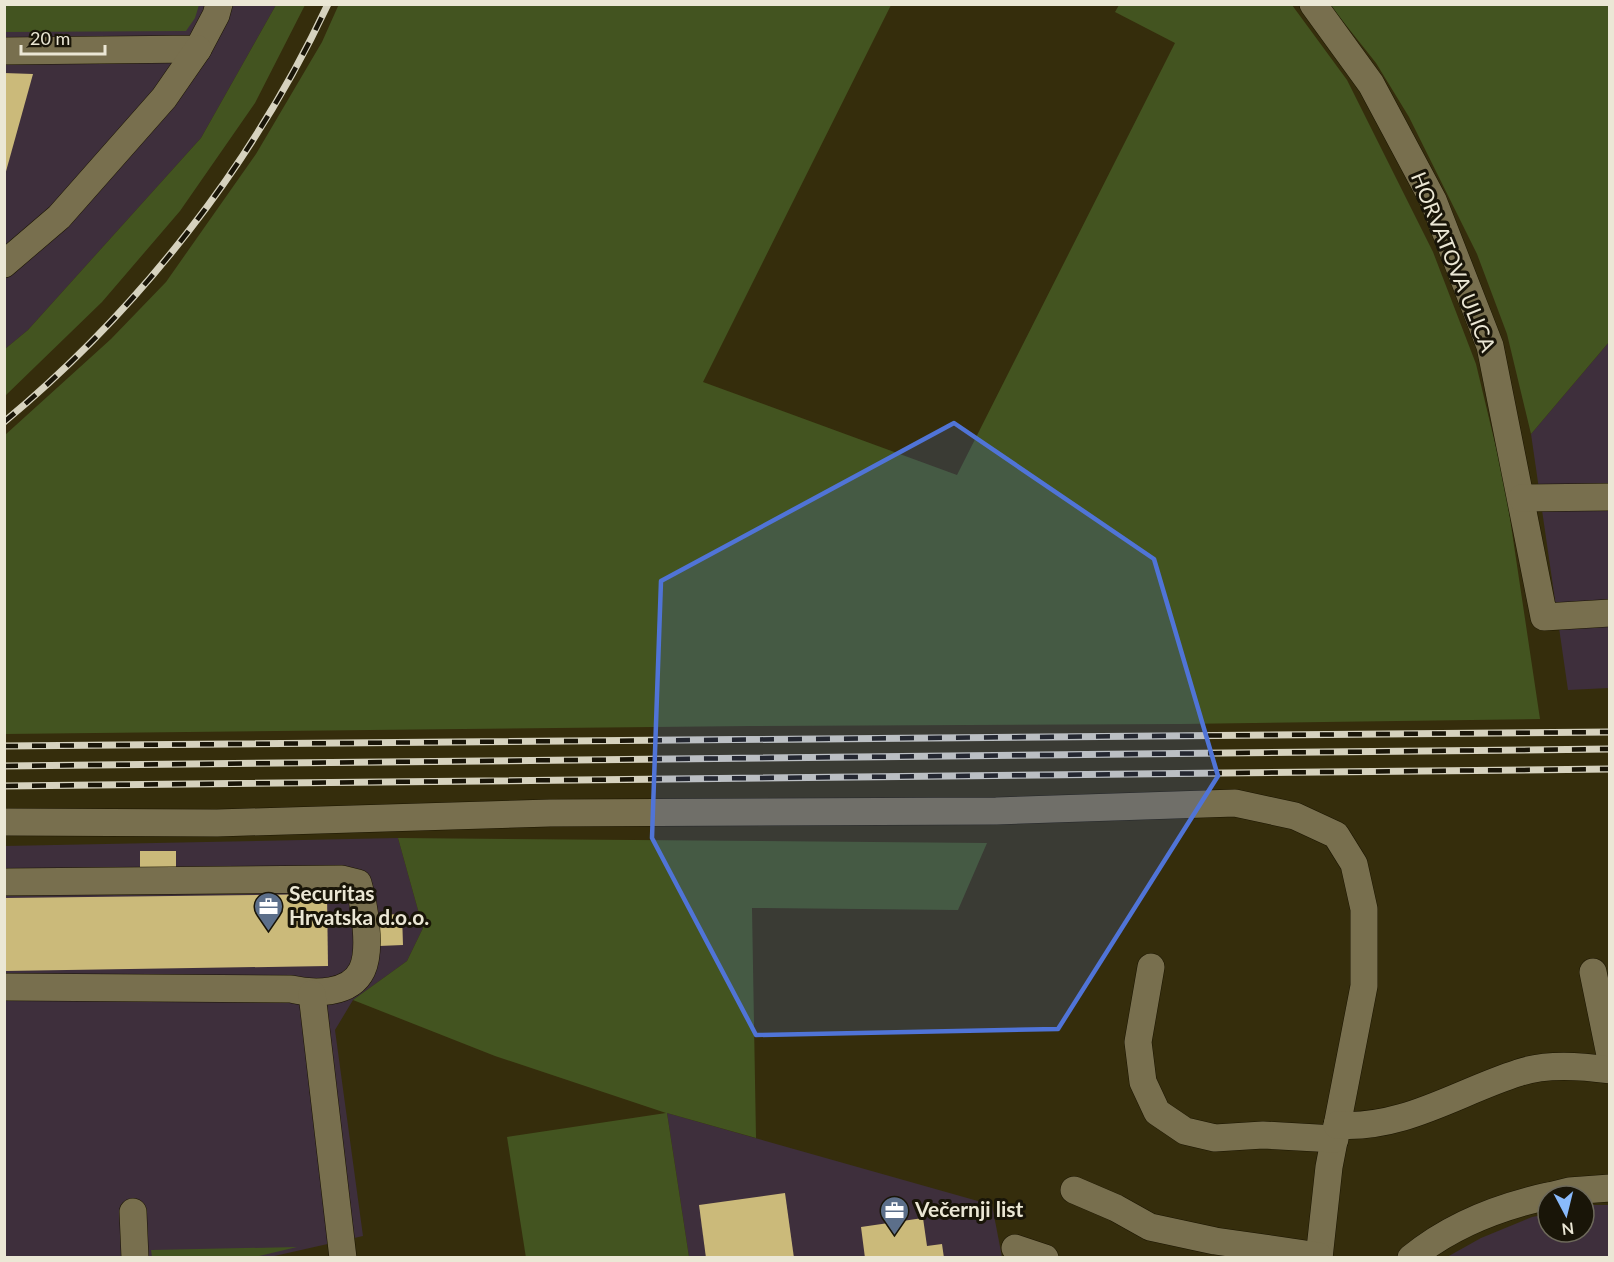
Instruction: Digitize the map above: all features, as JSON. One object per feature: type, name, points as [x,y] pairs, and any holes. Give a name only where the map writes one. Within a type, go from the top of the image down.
[{"type":"street","points":[[4,264],[60,217],[164,98],[198,49],[216,15],[219,4]]},
{"type":"street","name":"HORVATOVA ULICA","points":[[1313,4],[1371,84],[1433,200],[1490,346],[1544,616],[1610,613]]},
{"type":"street","points":[[4,51],[198,49]]},
{"type":"street","points":[[1522,498],[1610,497]]},
{"type":"street","points":[[4,822],[217,823],[550,813],[996,811],[1235,802],[1295,816],[1336,835],[1354,864],[1364,909],[1364,986],[1329,1167],[1319,1257],[1215,1241],[1150,1227],[1116,1208],[1074,1190]]},
{"type":"street","points":[[4,882],[342,879],[358,883],[364,902],[367,943],[363,969],[353,982],[333,990],[312,994],[291,989],[4,987]]},
{"type":"street","points":[[1151,967],[1138,1042],[1143,1082],[1157,1112],[1185,1131],[1215,1138],[1336,1132],[1353,1126],[1386,1122],[1424,1112],[1519,1072],[1581,1066],[1610,1070]]},
{"type":"street","points":[[1593,972],[1610,1055]]},
{"type":"street","points":[[312,994],[343,1257]]},
{"type":"street","points":[[1411,1257],[1451,1230],[1480,1216],[1536,1199]]},
{"type":"street","points":[[133,1212],[135,1257]]},
{"type":"street","points":[[1015,1248],[1045,1257]]},
{"type":"highlighted area","points":[[954,423],[1154,559],[1218,776],[1058,1029],[756,1035],[652,838],[661,581]]},
{"type":"shaded area","points":[[5,5],[276,5],[201,138],[28,330],[5,349]]},
{"type":"shaded area","points":[[1609,342],[1609,688],[1568,690],[1531,434]]},
{"type":"shaded area","points":[[398,838],[423,928],[407,961],[353,1000],[335,1030],[363,1236],[270,1257],[5,1257],[4,846]]},
{"type":"shaded area","points":[[667,1113],[992,1205],[1002,1257],[689,1257]]},
{"type":"shaded area","points":[[1596,1205],[1609,1205],[1609,1257],[1447,1257],[1481,1238],[1536,1216],[1536,1244],[1596,1244]]},
{"type":"green space","points":[[5,4],[199,5],[195,18],[186,31],[5,32]]},
{"type":"green space","points":[[339,4],[891,5],[703,382],[957,475],[1175,43],[1115,12],[1119,5],[1292,5],[1347,80],[1433,252],[1476,364],[1505,485],[1540,719],[5,734],[5,435],[111,339],[166,282],[256,154],[322,42]]},
{"type":"green space","points":[[276,5],[305,5],[255,103],[180,211],[102,302],[5,396],[5,349],[28,330],[201,138]]},
{"type":"green space","points":[[1330,5],[1609,5],[1609,342],[1531,434],[1507,334],[1477,254],[1409,117],[1376,63]]},
{"type":"green space","points":[[398,838],[987,843],[958,910],[752,908],[756,1138],[667,1113],[689,1257],[526,1258],[507,1137],[666,1113],[495,1056],[353,1000],[407,961],[423,928]]},
{"type":"green space","points":[[297,1247],[255,1257],[152,1257],[151,1250]]},
{"type":"building","points":[[4,73],[33,74],[5,175],[4,175]]},
{"type":"building","points":[[140,851],[176,851],[176,868],[140,869]]},
{"type":"building","points":[[327,894],[328,966],[4,971],[4,898]]},
{"type":"building","points":[[402,914],[403,945],[379,946],[378,915]]},
{"type":"building","points":[[785,1193],[794,1258],[706,1258],[699,1205]]},
{"type":"building","name":"Večernji list","points":[[923,1218],[927,1246],[942,1244],[944,1258],[865,1258],[861,1227]]},
{"type":"railway","points":[[4,422],[101,332],[147,282],[189,231],[265,121],[328,4]]},
{"type":"railway","points":[[4,746],[1610,732]]},
{"type":"railway","points":[[4,766],[1610,749]]},
{"type":"railway","points":[[4,786],[1610,769]]},
{"type":"place","name":"Securitas Hrvatska d.o.o.","points":[[268,932]]},
{"type":"place","name":"Večernji list","points":[[894,1236]]}]
